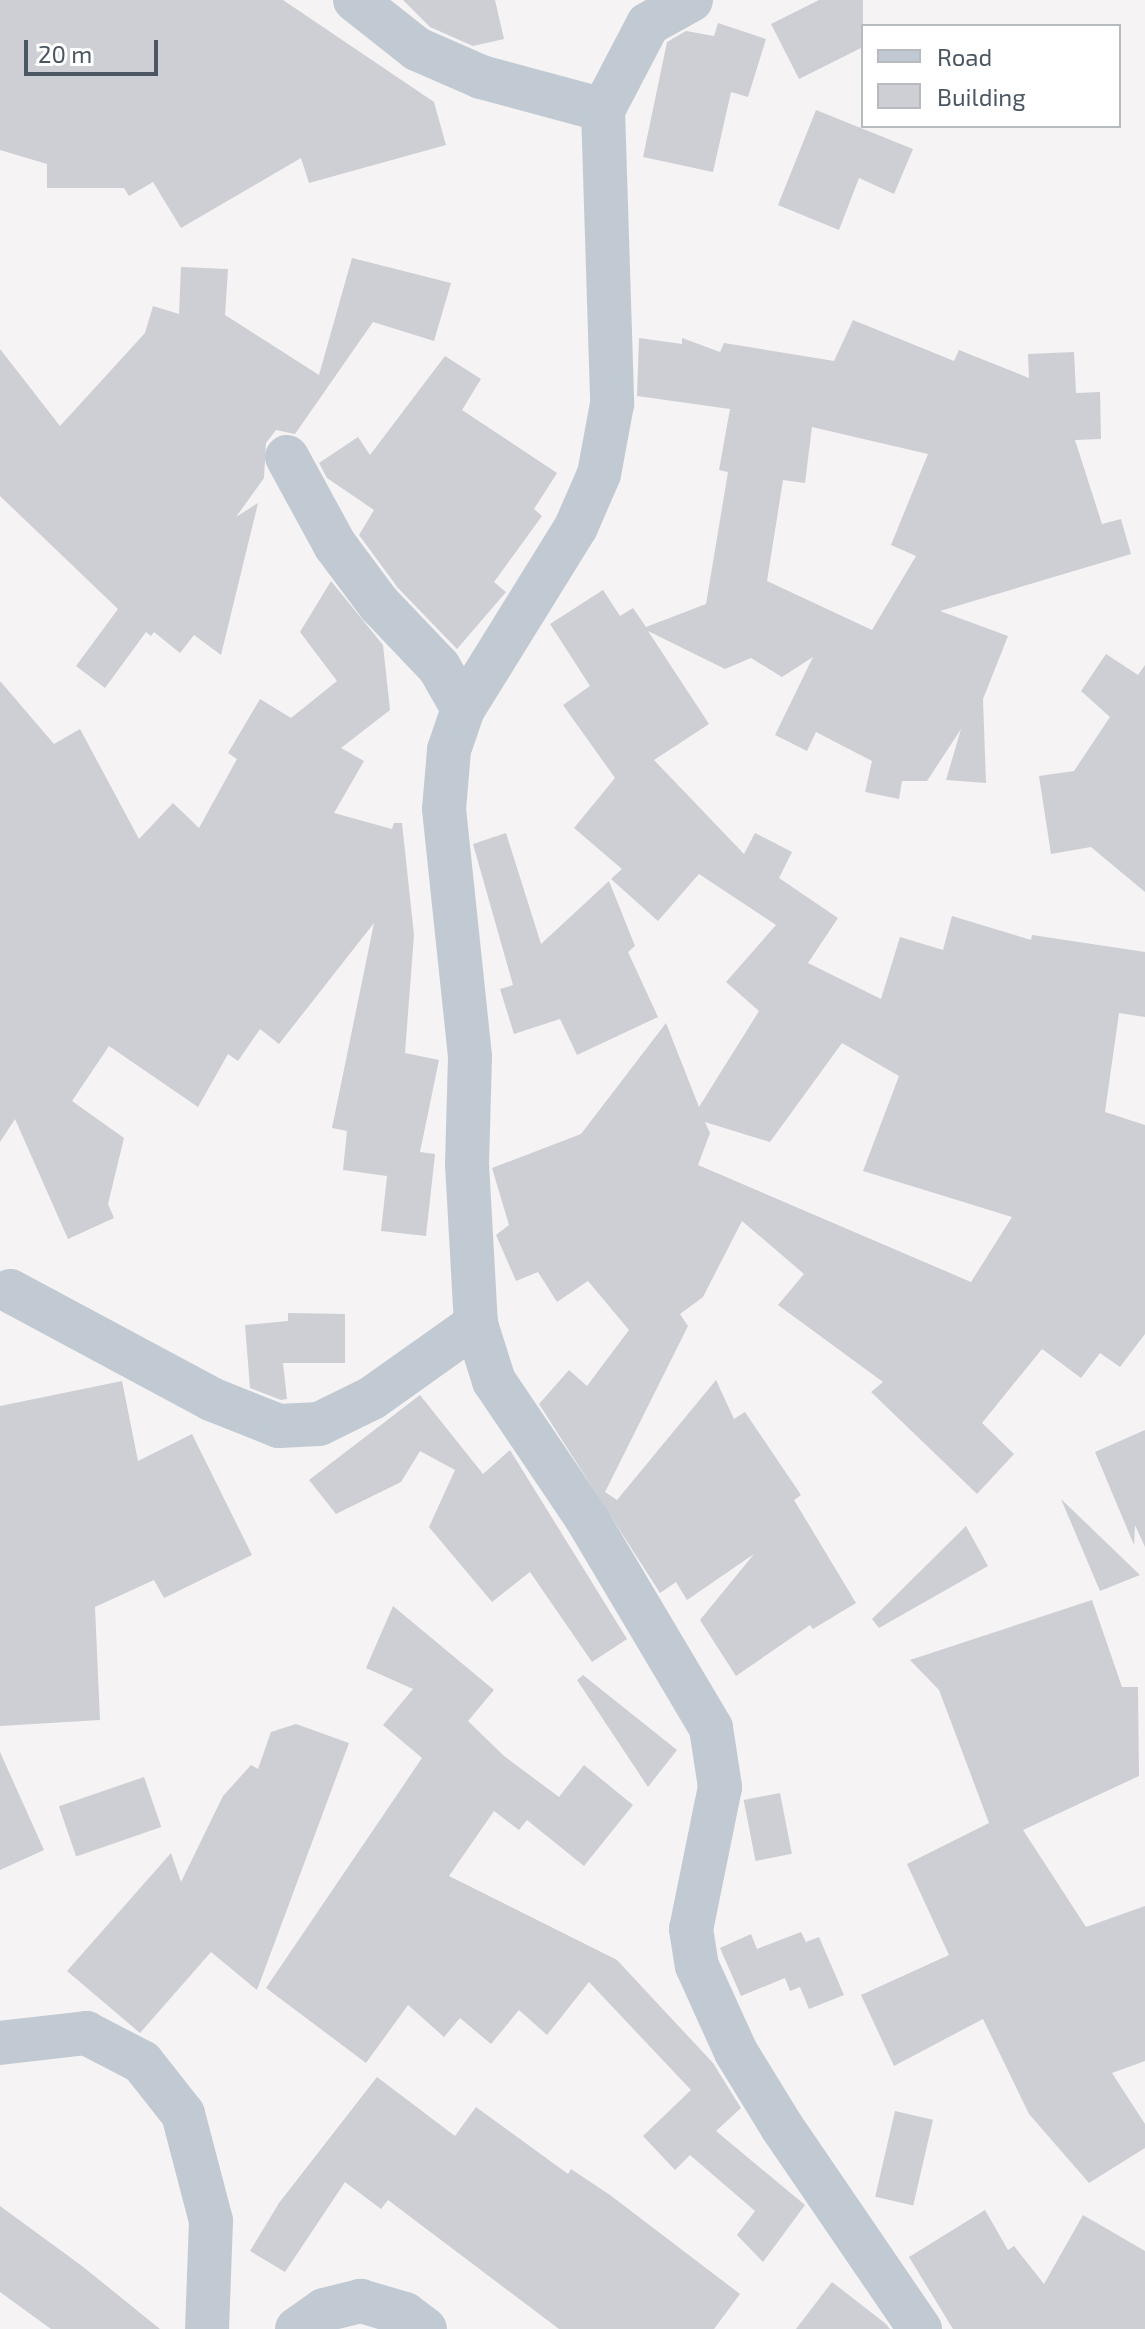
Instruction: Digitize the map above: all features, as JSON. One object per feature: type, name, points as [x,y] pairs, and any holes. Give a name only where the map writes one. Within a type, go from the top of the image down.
[{"type":"street","points":[[355,0],[417,49],[481,77],[603,110]]},
{"type":"street","points":[[691,0],[648,24],[603,110],[612,404],[599,474],[576,527],[463,709],[449,750],[444,809],[470,1057],[467,1164],[476,1324],[494,1381],[587,1519],[711,1728],[720,1787],[691,1929],[697,1966],[736,2052],[782,2127],[920,2329]]},
{"type":"street","points":[[287,457],[335,545],[379,604],[439,667],[463,709]]},
{"type":"street","points":[[10,1291],[211,1399],[279,1426],[319,1424],[372,1398],[476,1324]]},
{"type":"street","points":[[0,2043],[86,2033],[142,2062],[183,2114],[211,2221],[207,2329]]},
{"type":"street","points":[[297,2329],[324,2310],[361,2301],[405,2314],[425,2329]]},
{"type":"building","points":[[0,0],[283,0],[434,102],[446,145],[309,183],[301,158],[181,228],[153,182],[129,196],[124,188],[47,188],[47,164],[0,150]]},
{"type":"building","points":[[403,0],[495,0],[504,39],[473,46],[430,27]]},
{"type":"building","points":[[819,0],[863,0],[861,48],[799,79],[771,24]]},
{"type":"building","points":[[718,23],[766,39],[748,97],[731,92],[713,172],[643,157],[667,42],[686,31],[714,36]]},
{"type":"building","points":[[816,110],[913,149],[894,194],[859,178],[839,230],[778,205]]},
{"type":"building","points":[[352,258],[451,283],[434,341],[373,322],[295,434],[276,430],[266,443],[264,478],[236,517],[258,503],[221,655],[194,635],[180,653],[154,632],[151,636],[146,632],[105,688],[76,666],[118,609],[0,496],[0,349],[60,426],[145,333],[153,306],[179,314],[181,267],[228,269],[225,315],[319,375]]},
{"type":"building","points":[[853,320],[954,361],[959,350],[1029,378],[1028,354],[1074,352],[1076,393],[1100,392],[1101,439],[1075,440],[1102,524],[1121,519],[1131,554],[940,611],[1008,636],[983,699],[986,783],[946,780],[961,729],[927,781],[902,781],[899,799],[865,792],[872,761],[816,732],[807,751],[775,735],[813,657],[782,677],[751,658],[725,669],[648,631],[709,724],[654,760],[744,854],[755,833],[792,852],[779,878],[838,918],[808,963],[881,999],[900,937],[943,950],[952,916],[1031,940],[1032,935],[1145,952],[1145,1017],[1119,1013],[1105,1112],[1145,1125],[1145,1334],[1120,1367],[1100,1353],[1081,1378],[1042,1349],[982,1423],[1014,1454],[977,1494],[871,1392],[883,1382],[778,1305],[804,1274],[742,1221],[703,1297],[680,1314],[688,1326],[605,1492],[617,1500],[716,1380],[734,1419],[745,1412],[801,1495],[794,1500],[856,1603],[813,1629],[810,1625],[736,1676],[700,1620],[754,1554],[687,1600],[676,1582],[660,1593],[539,1404],[569,1370],[587,1386],[629,1330],[588,1281],[557,1302],[538,1272],[516,1281],[496,1235],[509,1225],[492,1168],[581,1134],[666,1023],[699,1107],[759,1011],[726,982],[776,925],[699,874],[658,921],[611,879],[622,869],[574,828],[615,778],[563,705],[590,686],[550,624],[603,590],[620,616],[633,608],[646,627],[706,604],[728,472],[719,470],[730,409],[637,396],[639,338],[682,344],[682,338],[720,352],[724,343],[834,361]],"holes":[[[812,427],[928,454],[891,545],[916,556],[872,630],[767,581],[783,480],[805,483]],[[842,1043],[899,1076],[863,1171],[1012,1217],[971,1282],[698,1165],[710,1133],[705,1122],[770,1142]]]},
{"type":"building","points":[[445,356],[481,379],[462,410],[557,473],[534,509],[542,516],[494,582],[506,592],[457,649],[398,588],[359,535],[374,510],[327,478],[319,463],[358,437],[370,455]]},
{"type":"building","points":[[331,581],[383,645],[390,710],[341,748],[364,761],[334,813],[392,829],[394,823],[402,823],[414,935],[405,1053],[439,1060],[420,1152],[435,1154],[426,1236],[381,1231],[387,1176],[343,1170],[347,1131],[332,1128],[374,923],[279,1044],[260,1029],[238,1061],[228,1054],[198,1107],[109,1046],[72,1101],[124,1138],[108,1204],[114,1218],[68,1239],[15,1119],[0,1142],[0,681],[54,744],[80,729],[139,839],[173,803],[199,828],[237,759],[228,753],[260,699],[291,718],[337,681],[300,632]]},
{"type":"building","points":[[1106,654],[1138,675],[1145,665],[1145,892],[1091,847],[1051,854],[1039,776],[1074,771],[1110,717],[1081,691]]},
{"type":"building","points":[[506,833],[541,944],[609,881],[635,946],[628,952],[658,1017],[577,1055],[560,1019],[514,1034],[500,989],[513,985],[473,844]]},
{"type":"building","points":[[288,1313],[345,1314],[345,1363],[283,1363],[287,1399],[281,1400],[250,1388],[245,1325],[288,1321]]},
{"type":"building","points":[[122,1381],[138,1461],[192,1434],[252,1555],[164,1598],[154,1580],[95,1607],[100,1720],[0,1726],[0,1406]]},
{"type":"building","points":[[420,1395],[483,1474],[510,1450],[627,1639],[592,1662],[530,1572],[492,1602],[429,1527],[455,1470],[420,1451],[401,1482],[336,1514],[309,1480]]},
{"type":"building","points":[[1145,1430],[1145,1547],[1135,1525],[1134,1545],[1095,1452]]},
{"type":"building","points":[[1061,1499],[1140,1575],[1100,1591]]},
{"type":"building","points":[[966,1526],[988,1566],[879,1628],[872,1619]]},
{"type":"building","points":[[1092,1600],[1122,1687],[1138,1687],[1139,1776],[1023,1830],[1086,1927],[1145,1906],[1145,2061],[1112,2073],[1145,2124],[1145,2148],[1089,2183],[1029,2114],[983,2019],[894,2066],[861,1995],[949,1955],[907,1864],[989,1823],[939,1690],[910,1660]]},
{"type":"building","points":[[393,1606],[494,1690],[468,1721],[504,1756],[559,1797],[584,1765],[633,1805],[584,1866],[527,1820],[519,1830],[494,1811],[449,1876],[617,1960],[713,2063],[741,2108],[716,2131],[805,2205],[763,2262],[737,2235],[755,2211],[690,2155],[675,2170],[643,2136],[691,2090],[589,1982],[547,2035],[519,2010],[491,2044],[460,2018],[444,2037],[408,2005],[366,2063],[266,1988],[422,1758],[383,1725],[413,1689],[366,1668]]},
{"type":"building","points":[[583,1675],[677,1750],[648,1787],[577,1680]]},
{"type":"building","points":[[296,1724],[349,1743],[257,1990],[211,1952],[140,2033],[67,1971],[171,1853],[181,1882],[223,1796],[251,1765],[258,1769],[271,1732]]},
{"type":"building","points":[[0,1752],[44,1850],[0,1870]]},
{"type":"building","points":[[144,1777],[161,1827],[76,1856],[59,1806]]},
{"type":"building","points":[[780,1793],[792,1854],[756,1861],[744,1800]]},
{"type":"building","points":[[801,1932],[806,1942],[819,1937],[844,1995],[809,2009],[800,1987],[790,1991],[785,1978],[741,1996],[720,1948],[751,1934],[757,1949]]},
{"type":"building","points":[[377,2077],[455,2136],[476,2107],[568,2174],[571,2169],[610,2195],[740,2294],[714,2329],[559,2329],[388,2200],[381,2209],[345,2182],[285,2272],[250,2251],[279,2203]]},
{"type":"building","points":[[895,2111],[933,2120],[913,2206],[875,2197]]},
{"type":"building","points":[[0,2206],[82,2266],[160,2329],[51,2329],[0,2292]]},
{"type":"building","points":[[985,2210],[1008,2250],[1014,2246],[1044,2284],[1083,2215],[1145,2251],[1145,2329],[953,2329],[909,2257]]},
{"type":"building","points":[[832,2282],[886,2324],[890,2329],[796,2329]]}]
